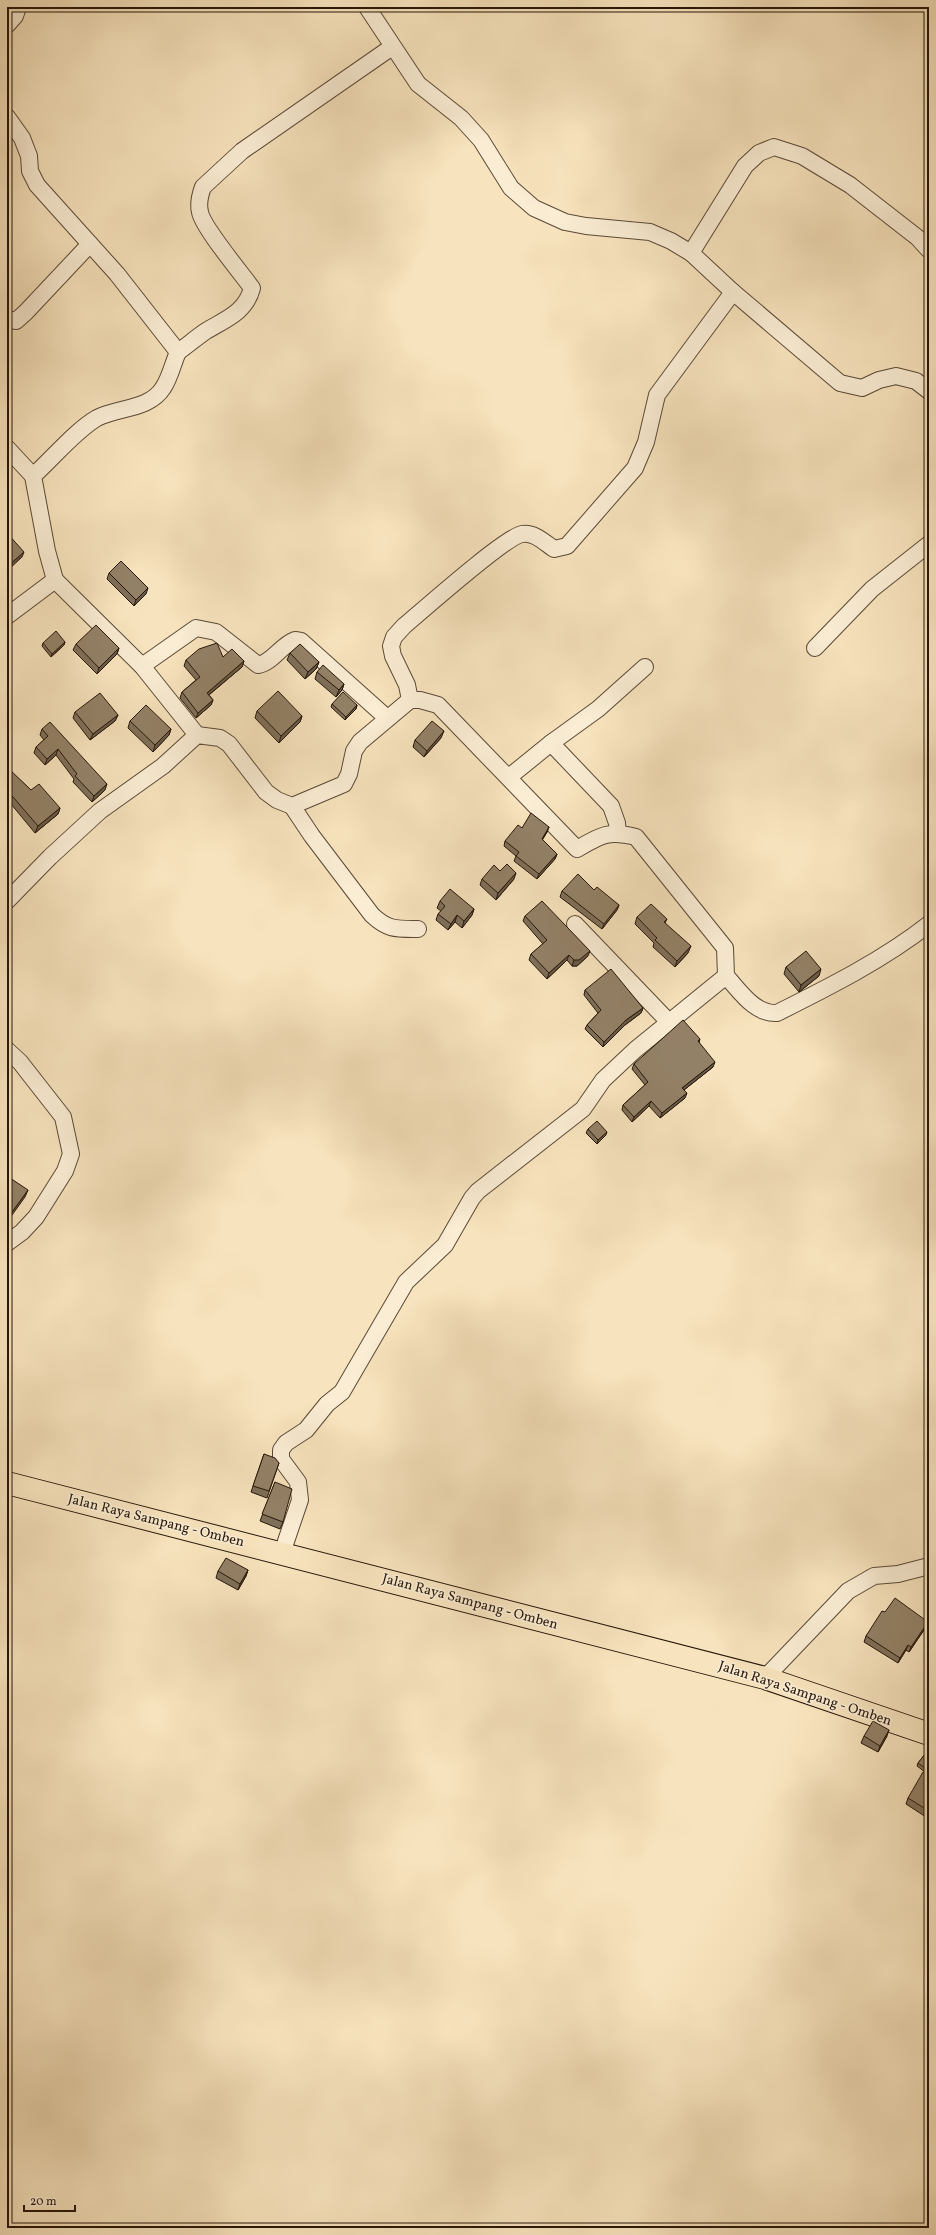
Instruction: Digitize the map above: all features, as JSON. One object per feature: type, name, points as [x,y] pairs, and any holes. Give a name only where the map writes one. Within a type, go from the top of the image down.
[{"type":"main road","name":"Jalan Raya Sampang - Omben","points":[[7,1483],[765,1678],[929,1734]]},
{"type":"street","points":[[7,25],[15,16],[18,7]]},
{"type":"street","points":[[367,7],[384,29],[392,47],[418,84],[461,118],[481,140],[511,188],[534,208],[565,222],[586,226],[650,232],[671,241],[691,253],[733,292],[840,383],[862,388],[879,380],[896,376],[916,381],[929,391]]},
{"type":"street","points":[[33,476],[81,430],[97,418],[139,405],[157,396],[163,388],[178,352],[206,332],[236,314],[250,298],[252,288],[206,226],[200,213],[200,195],[203,188],[242,151],[392,47]]},
{"type":"street","points":[[7,117],[22,138],[29,156],[30,171],[37,185],[117,274],[178,352]]},
{"type":"street","points":[[691,253],[745,166],[759,153],[774,147],[802,156],[838,178],[924,236],[929,250]]},
{"type":"street","points":[[7,319],[16,321],[26,312],[90,244]]},
{"type":"street","points":[[410,700],[407,685],[393,656],[391,646],[394,637],[404,626],[502,546],[521,534],[534,535],[554,549],[567,546],[635,468],[646,442],[657,396],[733,292]]},
{"type":"street","points":[[7,448],[33,476],[47,551],[55,580],[142,666],[197,735],[220,738],[229,744],[266,792],[277,800],[292,806],[312,836],[372,915],[381,924],[392,929],[418,929]]},
{"type":"street","points":[[815,648],[872,589],[929,544]]},
{"type":"street","points":[[7,616],[55,580]]},
{"type":"street","points":[[142,666],[196,628],[216,632],[258,665],[264,664],[280,649],[295,640],[301,641],[387,718]]},
{"type":"street","points":[[509,777],[551,743],[598,709],[645,667]]},
{"type":"street","points":[[292,806],[344,784],[349,774],[354,751],[360,742],[410,700],[420,700],[438,705],[577,849],[600,836],[618,833],[636,837],[725,948],[727,960],[726,976],[750,1002],[767,1013],[777,1013],[847,978],[913,936],[929,924]]},
{"type":"street","points":[[7,901],[50,857],[100,811],[163,766],[197,735]]},
{"type":"street","points":[[551,743],[611,806],[617,824],[618,833]]},
{"type":"street","points":[[575,924],[668,1022]]},
{"type":"street","points":[[282,1553],[300,1500],[298,1482],[280,1459],[281,1450],[286,1443],[306,1430],[327,1404],[342,1392],[406,1282],[445,1245],[475,1194],[494,1177],[584,1109],[604,1080],[668,1022],[726,976]]},
{"type":"street","points":[[7,1050],[20,1062],[63,1117],[71,1154],[65,1171],[36,1217],[22,1232],[7,1244]]},
{"type":"street","points":[[765,1678],[848,1591],[874,1576],[898,1574],[929,1566]]},
{"type":"building","points":[[7,533],[24,552],[7,567]]},
{"type":"building","points":[[121,561],[148,588],[136,600],[109,573]]},
{"type":"building","points":[[96,625],[119,648],[99,668],[76,644]]},
{"type":"building","points":[[56,631],[65,642],[52,654],[43,643]]},
{"type":"building","points":[[217,643],[223,657],[232,649],[244,661],[207,693],[213,700],[198,713],[182,692],[200,677],[186,660],[199,649]]},
{"type":"building","points":[[300,644],[319,662],[308,672],[290,653]]},
{"type":"building","points":[[323,665],[344,684],[339,690],[317,672]]},
{"type":"building","points":[[278,691],[302,716],[281,736],[257,711]]},
{"type":"building","points":[[343,692],[357,705],[346,717],[332,704]]},
{"type":"building","points":[[100,693],[118,715],[93,734],[75,712]]},
{"type":"building","points":[[146,705],[171,729],[155,745],[130,721]]},
{"type":"building","points":[[432,721],[444,731],[427,751],[415,740]]},
{"type":"building","points":[[50,722],[107,784],[94,796],[75,776],[77,774],[58,749],[47,759],[36,747],[48,736],[42,729]]},
{"type":"building","points":[[7,768],[31,790],[39,784],[60,808],[38,826],[7,792]]},
{"type":"building","points":[[531,813],[549,827],[542,839],[557,854],[539,874],[516,856],[519,852],[505,841],[518,825],[522,828]]},
{"type":"building","points":[[507,864],[516,873],[498,893],[482,879],[494,865],[500,871]]},
{"type":"building","points":[[578,874],[594,890],[597,887],[619,905],[604,924],[562,891]]},
{"type":"building","points":[[450,889],[474,909],[464,921],[457,915],[451,924],[438,914],[445,906],[440,901]]},
{"type":"building","points":[[542,901],[590,951],[579,960],[574,960],[569,955],[549,973],[531,954],[547,940],[525,916]]},
{"type":"building","points":[[651,904],[667,919],[664,922],[691,946],[677,961],[655,940],[657,938],[637,917]]},
{"type":"building","points":[[806,951],[821,969],[801,985],[786,967]]},
{"type":"building","points":[[611,969],[643,1008],[626,1020],[604,1042],[587,1025],[601,1010],[585,990]]},
{"type":"building","points":[[683,1020],[700,1039],[698,1041],[715,1062],[682,1088],[687,1093],[662,1113],[651,1101],[634,1117],[623,1105],[648,1082],[634,1064]]},
{"type":"building","points":[[597,1121],[607,1132],[598,1140],[588,1129]]},
{"type":"building","points":[[7,1176],[28,1190],[7,1219]]},
{"type":"building","points":[[264,1454],[275,1458],[279,1463],[269,1491],[253,1486]]},
{"type":"building","points":[[275,1482],[292,1489],[283,1522],[262,1514]]},
{"type":"building","points":[[226,1558],[248,1570],[240,1584],[218,1571]]},
{"type":"building","points":[[895,1598],[928,1622],[911,1647],[908,1645],[900,1658],[866,1636],[882,1611],[885,1612]]},
{"type":"building","points":[[873,1721],[889,1730],[880,1746],[864,1736]]},
{"type":"building","points":[[929,1749],[929,1771],[918,1763]]},
{"type":"building","points":[[923,1772],[929,1776],[929,1811],[908,1798]]}]
